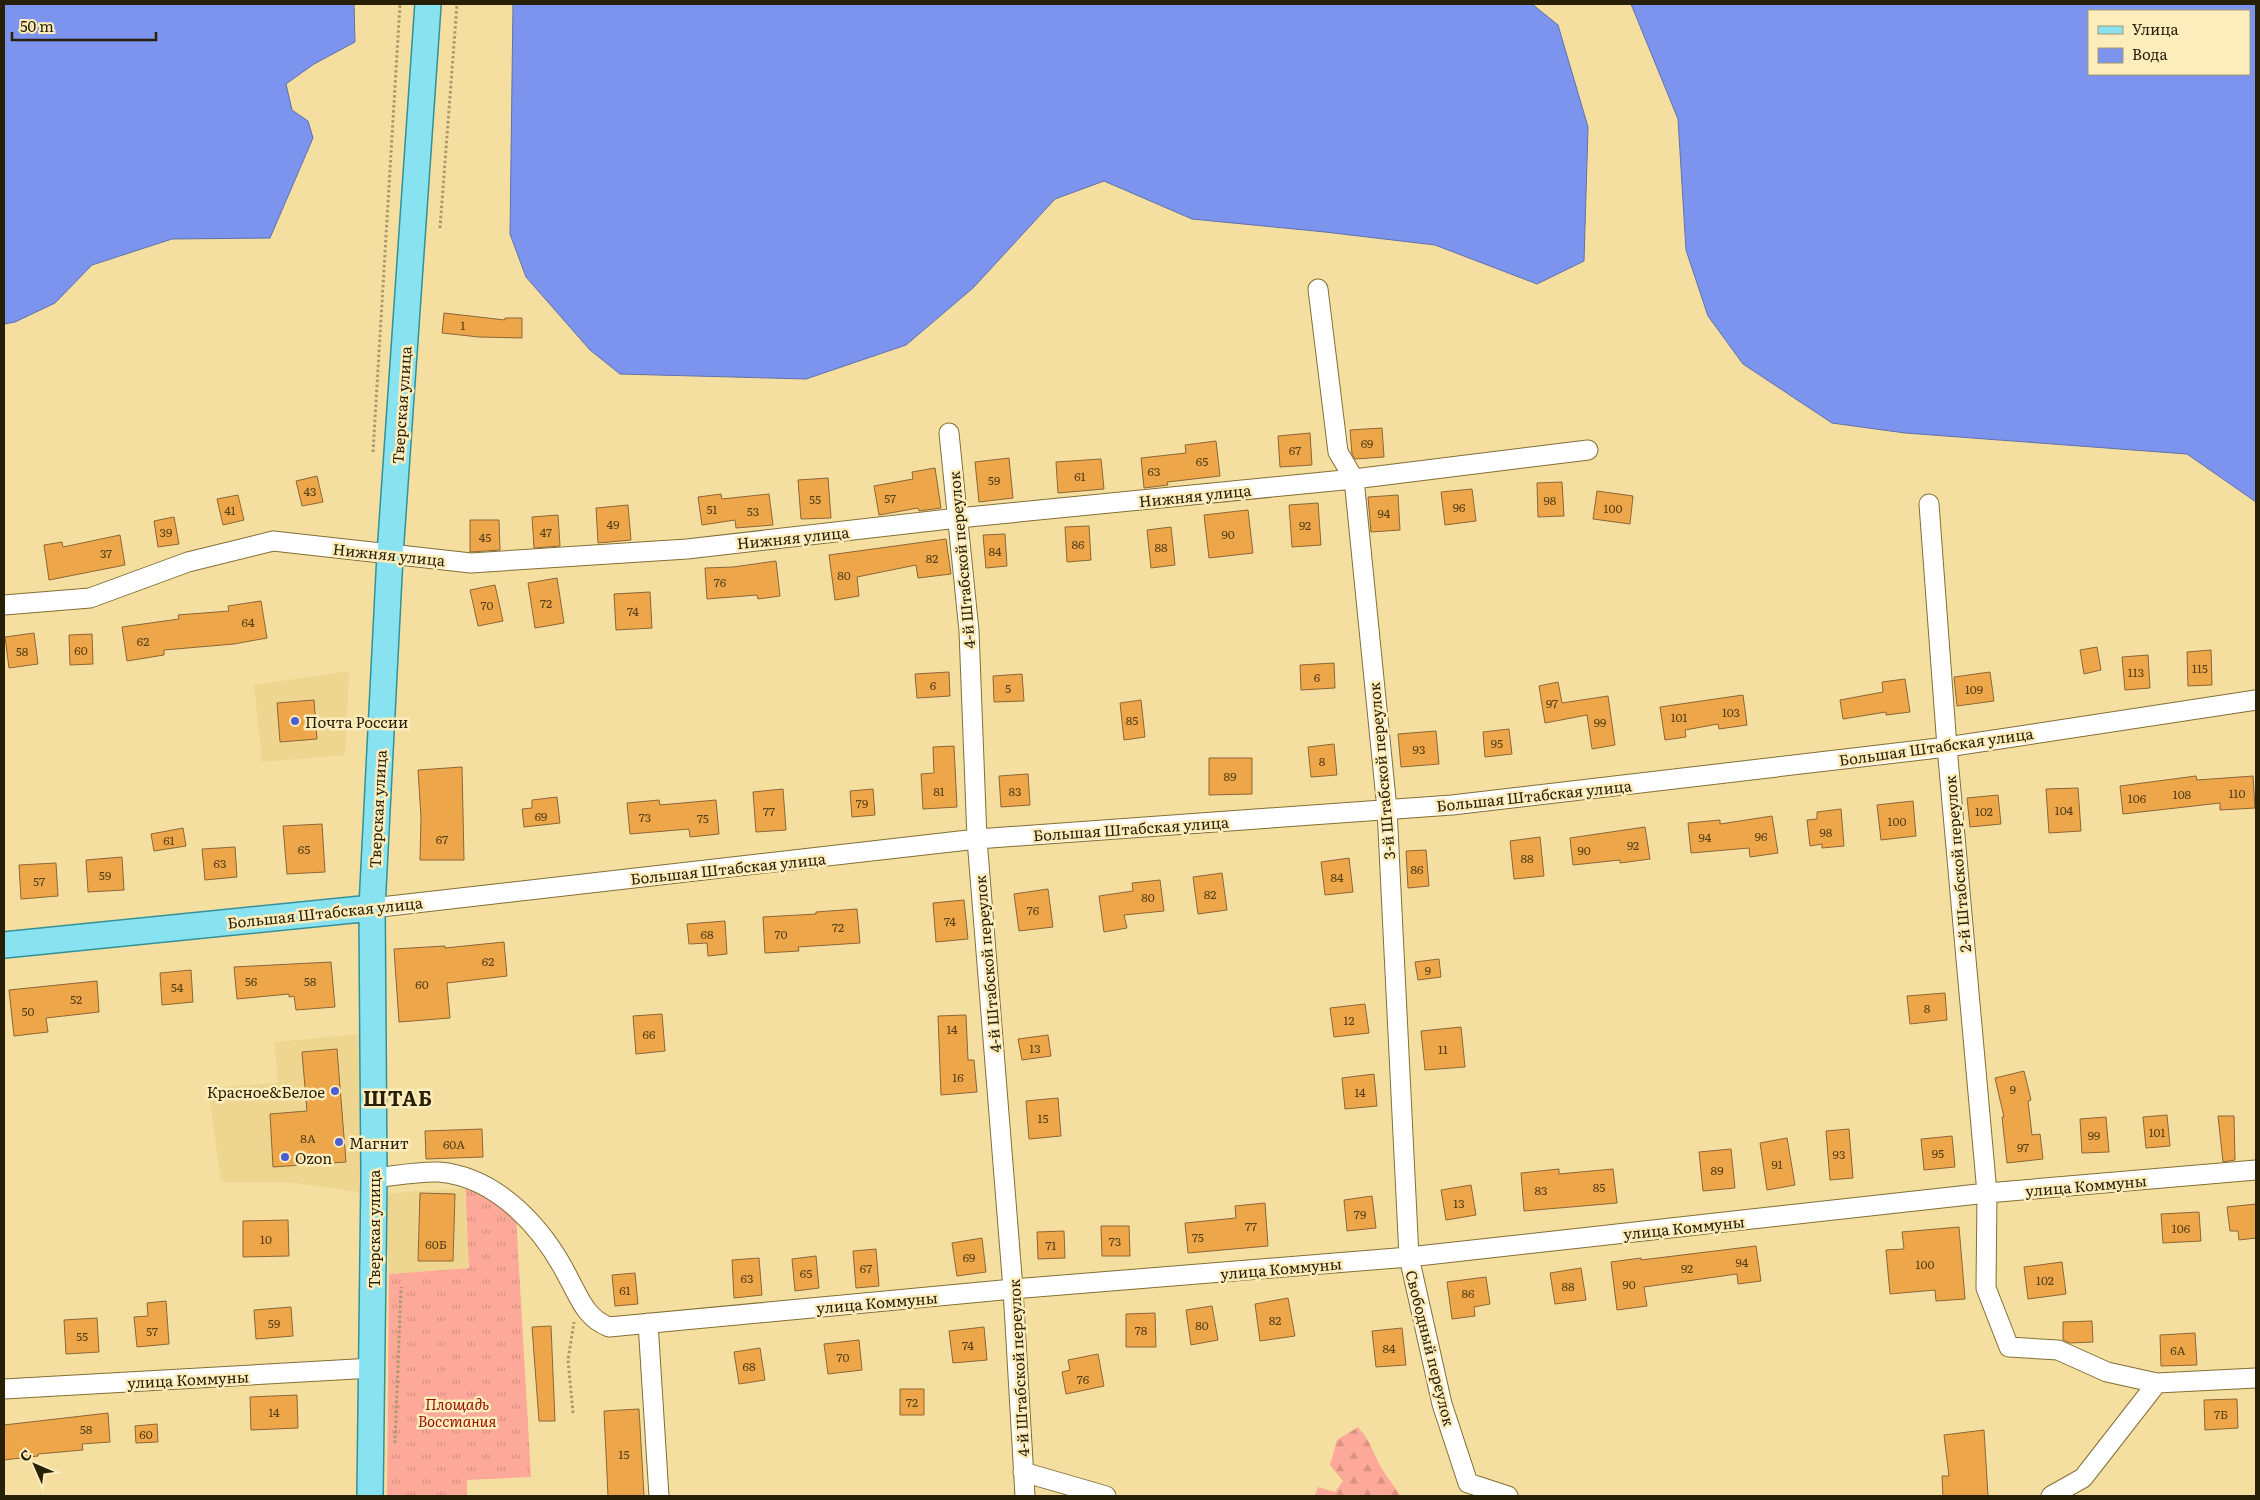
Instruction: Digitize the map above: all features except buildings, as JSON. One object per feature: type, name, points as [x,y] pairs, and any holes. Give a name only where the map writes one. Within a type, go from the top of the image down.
[{"type":"main road","name":"Тверская улица","points":[[370,1496],[374,1178],[372,908],[390,555],[428,4]]},
{"type":"main road","name":"Большая Штабская улица","points":[[4,945],[372,908]]},
{"type":"street","name":"3-й Штабской переулок","points":[[1318,289],[1338,452],[1354,479],[1387,809],[1409,1257]]},
{"type":"street","name":"4-й Штабской переулок","points":[[949,433],[969,631],[977,840],[1013,1289],[1025,1496]]},
{"type":"street","name":"Нижняя улица","points":[[4,605],[90,598],[188,562],[273,541],[471,563],[618,554],[687,549],[958,518],[1354,479],[1588,450]]},
{"type":"street","name":"2-й Штабской переулок","points":[[1929,504],[1947,747],[1987,1193],[1986,1288],[2009,1347],[2058,1350],[2107,1372],[2157,1383]]},
{"type":"street","name":"Большая Штабская улица","points":[[372,908],[977,840],[1452,805],[1947,747],[2256,700]]},
{"type":"street","name":"улица Коммуны","points":[[374,1178],[438,1172],[470,1178],[496,1192],[537,1229],[553,1249],[582,1304],[598,1323],[609,1327],[1013,1289],[1409,1257],[1987,1193],[2256,1170]]},
{"type":"street","name":"Свободный переулок","points":[[1409,1257],[1442,1404],[1468,1484],[1508,1496]]},
{"type":"street","points":[[648,1323],[660,1496]]},
{"type":"street","name":"улица Коммуны","points":[[4,1389],[373,1368]]},
{"type":"street","points":[[2051,1496],[2083,1478],[2157,1383],[2256,1378]]},
{"type":"street","points":[[1024,1472],[1106,1496]]},
{"type":"path","points":[[440,228],[457,4]]},
{"type":"path","points":[[394,1446],[401,1287]]},
{"type":"path","points":[[573,1413],[568,1360],[572,1327],[582,1304]]},
{"type":"shaded area","points":[[349,671],[345,755],[262,762],[254,685]]},
{"type":"shaded area","points":[[360,1034],[365,1193],[288,1182],[221,1182],[208,1088],[278,1083],[274,1042]]},
{"type":"shaded area","points":[[464,1188],[470,1268],[389,1274],[383,1194]]},
{"type":"green space","name":"Площадь Восстания","points":[[465,1183],[516,1216],[531,1477],[467,1480],[467,1496],[387,1496],[389,1274],[469,1268]]},
{"type":"green space","points":[[1358,1427],[1369,1442],[1382,1469],[1400,1496],[1315,1496],[1318,1487],[1335,1492],[1343,1481],[1330,1465],[1337,1440]]},
{"type":"water","points":[[4,4],[354,4],[355,42],[314,64],[286,84],[292,110],[308,121],[313,138],[270,238],[172,239],[92,265],[55,303],[15,322],[4,324]]},
{"type":"water","points":[[513,4],[1532,4],[1558,25],[1588,127],[1584,261],[1537,284],[1435,245],[1192,219],[1104,181],[1055,199],[973,288],[906,345],[806,379],[620,374],[590,350],[526,277],[510,234]]},
{"type":"water","points":[[1631,4],[2256,4],[2256,502],[2187,454],[1905,433],[1832,423],[1743,364],[1708,316],[1686,250],[1678,119]]},
{"type":"place","name":"Почта России","points":[[295,721]]},
{"type":"place","name":"Красное&Белое","points":[[335,1091]]},
{"type":"place","name":"Магнит","points":[[339,1142]]},
{"type":"place","name":"Ozon","points":[[285,1157]]},
{"type":"district","name":"ШТАБ","points":[[398,1097]]}]
